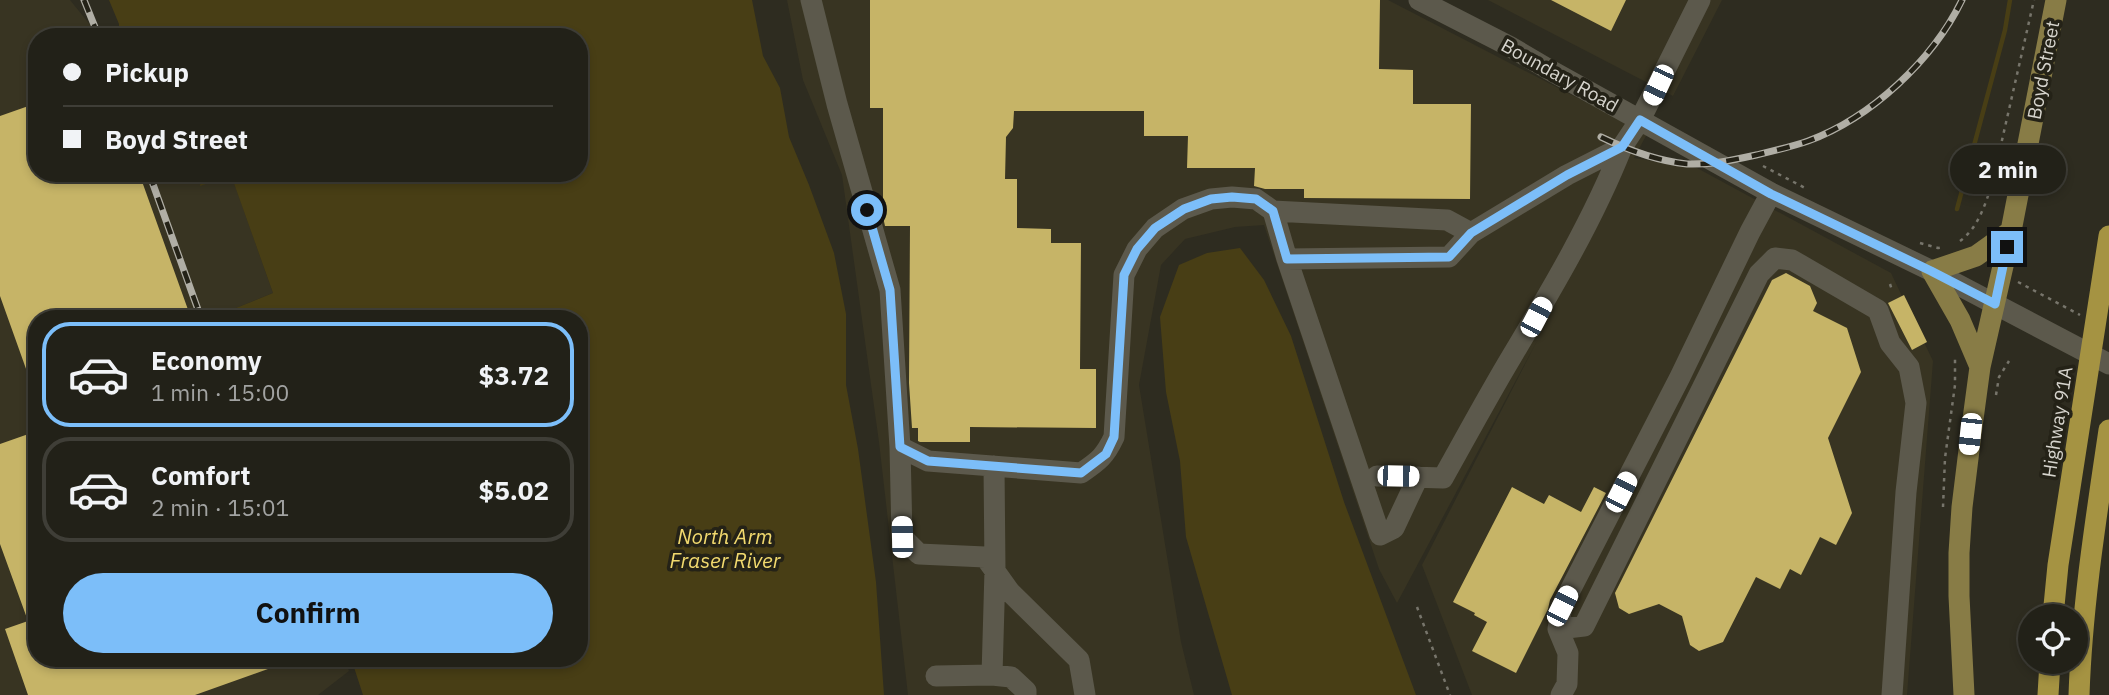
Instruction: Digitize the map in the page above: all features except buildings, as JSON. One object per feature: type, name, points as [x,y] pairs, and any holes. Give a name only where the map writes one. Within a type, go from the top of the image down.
[{"type":"highway","name":"Highway 91A","points":[[2054,604],[2109,236]]},
{"type":"highway","points":[[2079,695],[2082,629],[2090,557],[2109,430]]},
{"type":"highway","points":[[2048,695],[2049,674]]},
{"type":"main road","name":"Boyd Street","points":[[1964,695],[1959,553],[1962,507],[1980,366],[2011,231],[2056,0]]},
{"type":"main road","points":[[1980,366],[1961,320],[1931,271],[1976,256],[2011,231]]},
{"type":"street","points":[[811,0],[837,104],[890,290],[900,447],[902,537],[919,554],[985,557],[1010,592],[1079,660],[1085,695]]},
{"type":"street","name":"Boundary Road","points":[[1419,0],[1509,46],[1771,194],[1931,271],[2109,364]]},
{"type":"street","points":[[1377,476],[1443,478],[1536,317],[1700,0]]},
{"type":"street","points":[[1287,259],[1449,257],[1471,233],[1567,175],[1622,147]]},
{"type":"street","points":[[1561,695],[1567,684],[1568,653],[1558,629],[1562,606],[1771,194]]},
{"type":"street","points":[[900,447],[928,461],[1081,473],[1106,454],[1114,437],[1124,275],[1137,249],[1155,228],[1184,209],[1211,199],[1256,199],[1273,211],[1447,220],[1471,233]]},
{"type":"street","points":[[1273,211],[1380,535],[1394,528],[1418,477]]},
{"type":"street","points":[[1558,629],[1584,626],[1759,274],[1775,258],[1792,261],[1878,310],[1890,343],[1909,367],[1916,403],[1906,492],[1892,695]]},
{"type":"street","points":[[992,675],[995,570],[993,466]]},
{"type":"street","points":[[936,676],[1011,677],[1026,691],[1026,695]]},
{"type":"path","points":[[1967,236],[1982,212],[1992,184],[2034,0]]},
{"type":"path","points":[[2020,283],[2081,315]]},
{"type":"path","points":[[1890,284],[1892,290]]},
{"type":"path","points":[[1997,395],[1999,377],[2009,361]]},
{"type":"path","points":[[1417,607],[1450,695]]},
{"type":"shaded area","points":[[0,0],[70,0],[93,28],[28,28],[28,182],[200,182],[200,185],[208,182],[234,182],[273,293],[232,310],[28,310],[28,667],[347,667],[349,671],[318,695],[0,695]]},
{"type":"shaded area","points":[[787,0],[1388,0],[1647,134],[1634,158],[1697,168],[1891,273],[1933,361],[1907,695],[1472,695],[1422,565],[1537,341],[1397,603],[1379,569],[1264,225],[1235,227],[1185,239],[1161,265],[1139,385],[1181,642],[1194,695],[908,695],[879,442],[842,175],[803,80]]},
{"type":"shaded area","points":[[1488,0],[1722,0],[1673,96]]},
{"type":"water","name":"North Arm Fraser River","points":[[109,0],[752,0],[763,56],[780,88],[789,137],[834,253],[846,314],[846,385],[858,449],[876,582],[884,695],[363,695],[354,667],[588,667],[588,310],[237,310],[236,308],[273,293],[233,182],[588,182],[588,28],[119,28]]},
{"type":"water","points":[[1240,248],[1264,280],[1291,336],[1344,502],[1416,695],[1232,695],[1186,537],[1180,461],[1166,392],[1160,317],[1179,265],[1207,253]]},
{"type":"waterway","points":[[1957,209],[2005,30],[2010,0]]},
{"type":"railway","points":[[84,0],[95,28]]},
{"type":"railway","points":[[1601,137],[1643,154],[1687,164],[1730,160],[1808,141],[1855,118],[1898,84],[1935,44],[1962,0]]},
{"type":"railway","points":[[152,182],[198,310]]},
{"type":"route","points":[[867,210],[890,290],[900,447],[928,461],[1081,473],[1106,454],[1114,437],[1124,275],[1137,249],[1155,228],[1184,209],[1211,199],[1256,199],[1273,211],[1287,259],[1449,257],[1471,233],[1567,175],[1622,147],[1640,120],[1771,194],[1995,304],[2007,247]]}]
